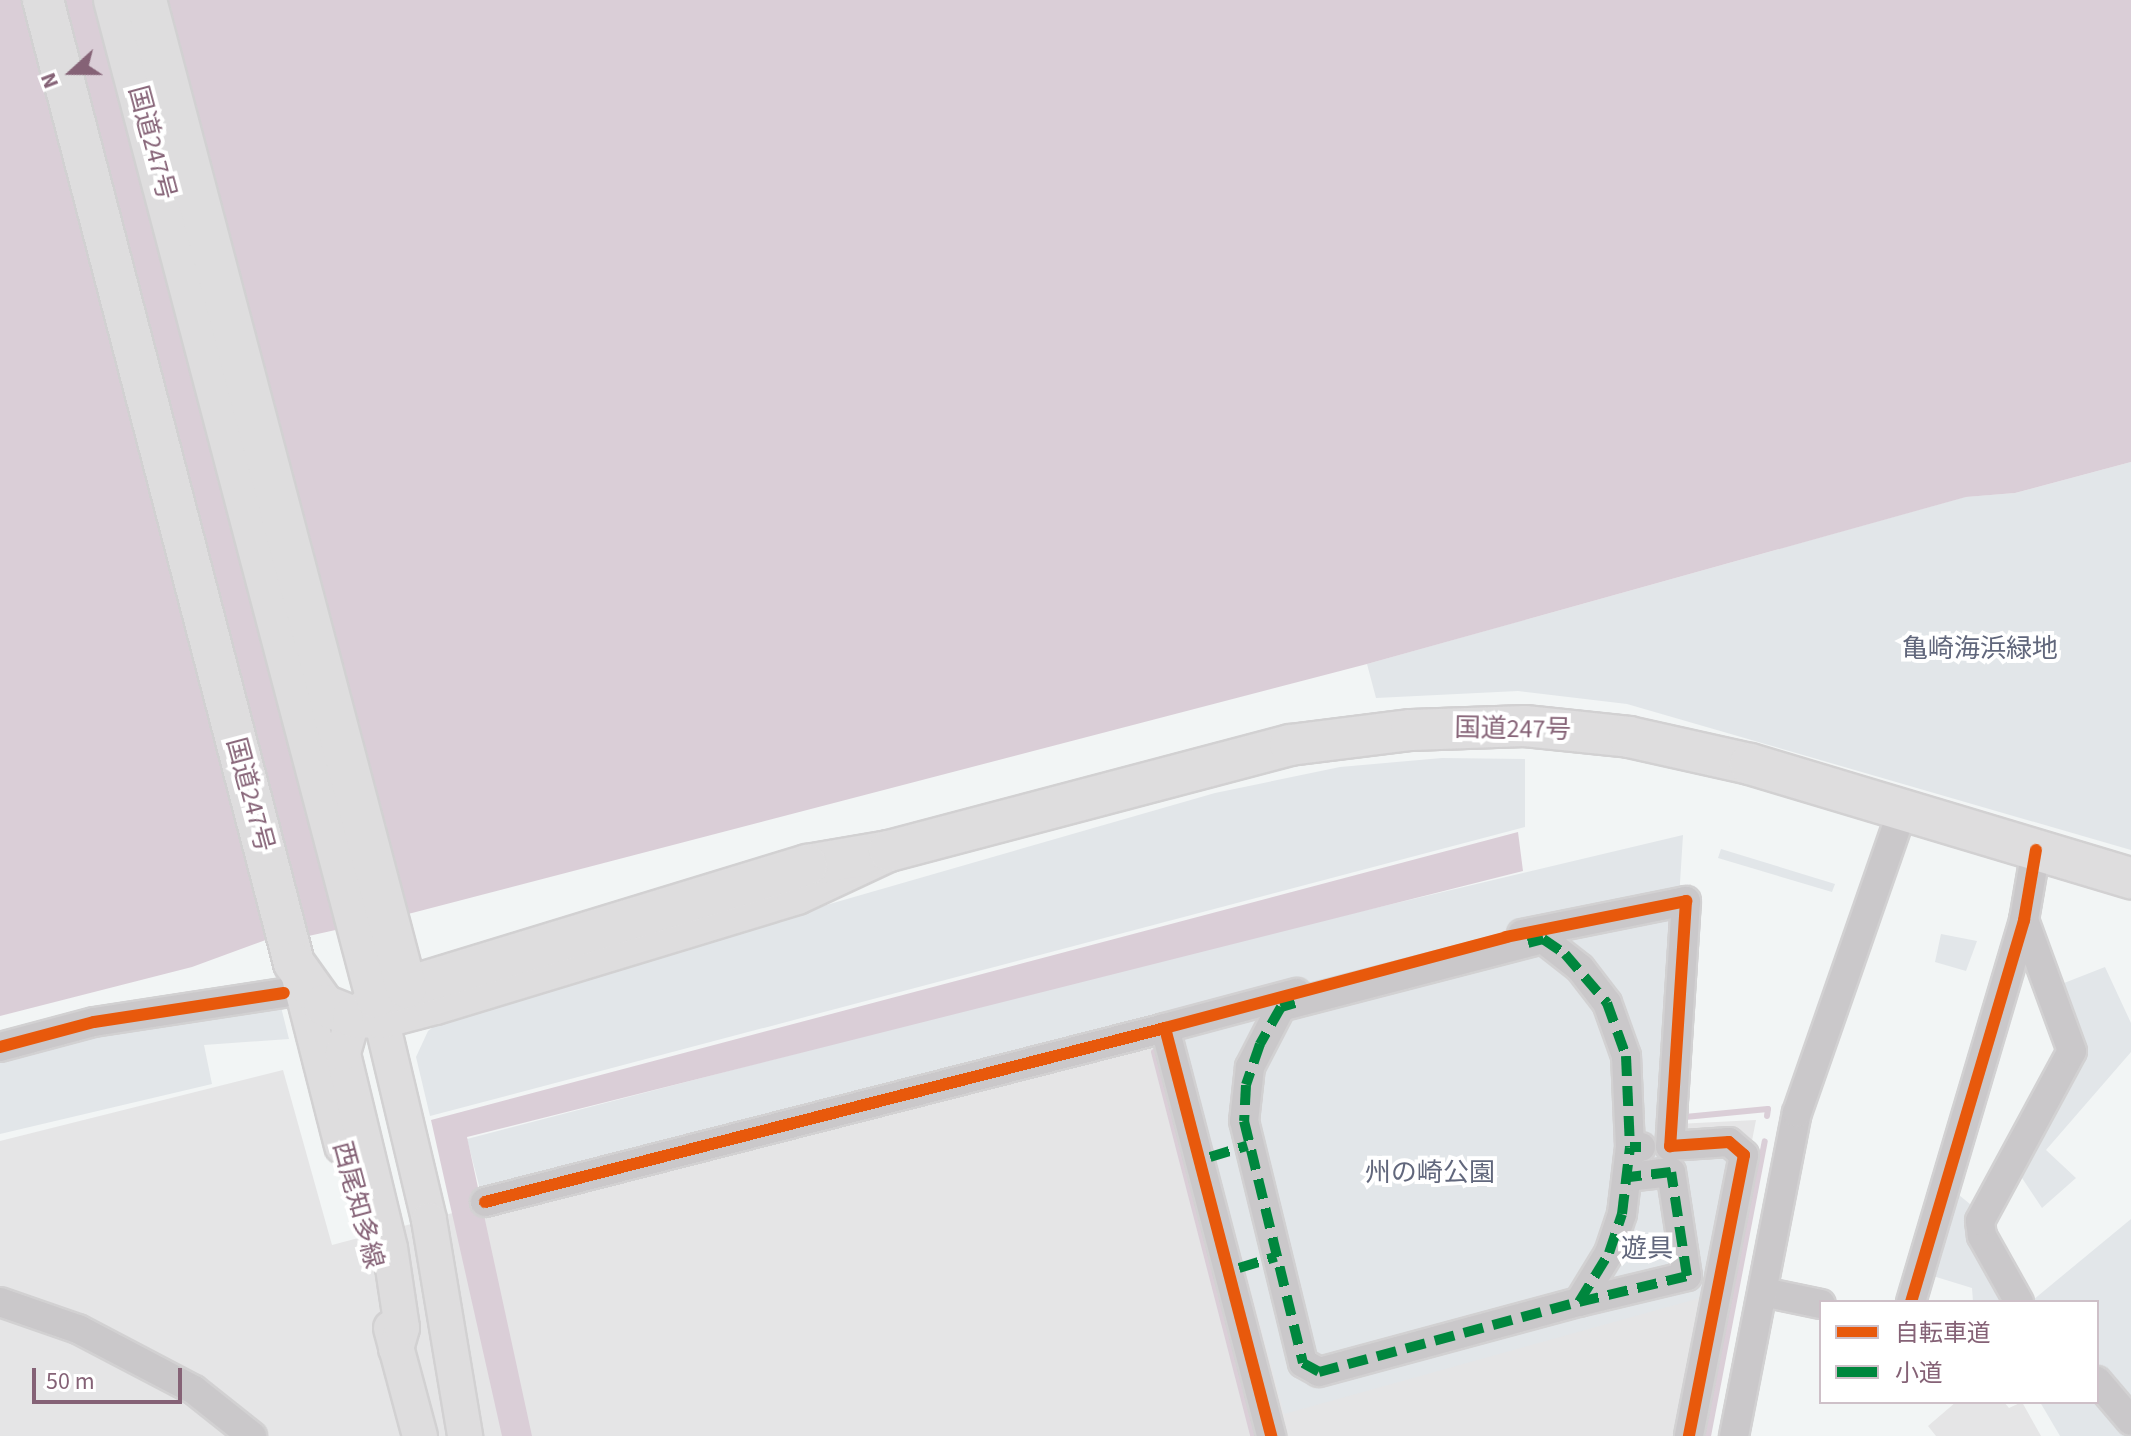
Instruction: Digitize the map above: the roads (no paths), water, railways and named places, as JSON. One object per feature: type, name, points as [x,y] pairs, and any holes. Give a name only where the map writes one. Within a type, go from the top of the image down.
[{"type":"highway","name":"国道247号","points":[[43,0],[292,976],[324,1005],[379,1005],[807,865],[889,851],[1290,745],[1460,727],[1525,726],[1629,737],[1750,764],[2131,878]]},
{"type":"highway","name":"国道247号","points":[[114,0],[376,935]]},
{"type":"highway","name":"国道247号","points":[[146,0],[376,935],[379,1005]]},
{"type":"main road","name":"西尾知多線","points":[[292,976],[420,1436]]},
{"type":"main road","points":[[379,1005],[343,1053],[390,1248],[402,1328],[396,1349]]},
{"type":"main road","points":[[379,1005],[429,1220],[465,1436]]},
{"type":"street","points":[[1689,1436],[1719,1370],[1763,1292],[1797,1113],[1902,811]]},
{"type":"street","points":[[1912,1300],[2024,920],[2036,850]]},
{"type":"street","points":[[485,1202],[1165,1028],[1506,937],[1686,901],[1670,1146],[1729,1142],[1744,1155],[1719,1370],[1734,1436]]},
{"type":"street","points":[[2018,1300],[1982,1236],[1980,1221],[2072,1051],[2024,920]]},
{"type":"street","points":[[1579,1302],[1609,1253],[1635,1147],[1626,1056],[1607,1003],[1580,968],[1543,939],[1281,1007],[1250,1067],[1247,1146],[1303,1363],[1319,1372],[1687,1276],[1671,1172],[1629,1177]]},
{"type":"street","points":[[0,1047],[292,976]]},
{"type":"street","points":[[1165,1028],[1271,1436]]},
{"type":"street","points":[[1210,1157],[1247,1146]]},
{"type":"street","points":[[1239,1268],[1276,1257]]},
{"type":"street","points":[[1763,1292],[1819,1304]]},
{"type":"street","points":[[0,1302],[78,1329],[182,1383],[252,1436]]},
{"type":"street","points":[[2099,1383],[2131,1421]]},
{"type":"waterway","points":[[1154,1052],[1253,1436]]},
{"type":"waterway","points":[[1686,1111],[1685,1117],[1768,1109],[1767,1116]]},
{"type":"waterway","points":[[1708,1436],[1765,1141]]},
{"type":"park label","name":"亀崎海浜緑地","points":[[1980,649]]},
{"type":"park label","name":"州の崎公園","points":[[1430,1173]]},
{"type":"park label","name":"遊具","points":[[1647,1249]]}]
